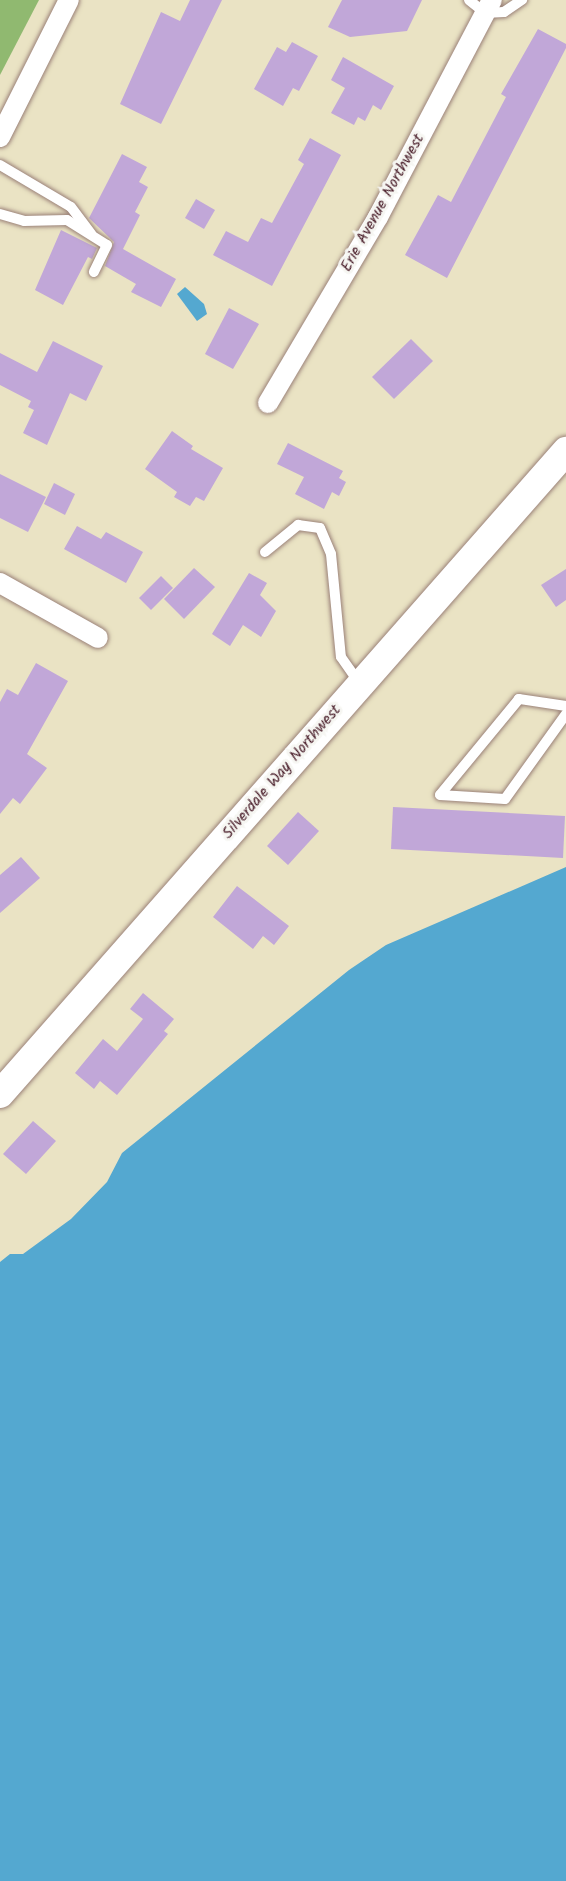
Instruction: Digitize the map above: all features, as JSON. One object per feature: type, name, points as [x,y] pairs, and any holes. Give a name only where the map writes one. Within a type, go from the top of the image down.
[{"type":"main road","name":"Silverdale Way Northwest","points":[[0,1094],[359,683],[566,451]]},
{"type":"street","points":[[0,137],[69,0]]},
{"type":"street","name":"Erie Avenue Northwest","points":[[268,403],[378,217],[489,7]]},
{"type":"street","points":[[0,583],[98,638]]},
{"type":"lane","points":[[469,0],[504,12],[522,0]]},
{"type":"lane","points":[[0,165],[71,207],[92,236]]},
{"type":"lane","points":[[0,214],[17,220],[67,220],[107,245],[94,272]]},
{"type":"lane","points":[[265,552],[298,525],[320,528],[331,554],[341,657],[359,683]]},
{"type":"lane","points":[[566,706],[519,699],[440,795],[505,799],[566,714]]},
{"type":"green space","points":[[0,0],[39,0],[0,75]]},
{"type":"water","points":[[185,287],[204,304],[207,314],[197,321],[177,294]]},
{"type":"water","points":[[566,867],[566,1881],[0,1881],[0,1262],[10,1254],[23,1254],[71,1219],[107,1182],[122,1153],[349,970],[386,945]]},
{"type":"building","points":[[190,0],[222,0],[161,124],[120,104],[161,12],[180,21]]},
{"type":"building","points":[[342,0],[422,0],[407,31],[350,37],[328,27]]},
{"type":"building","points":[[538,29],[566,44],[566,48],[447,278],[405,255],[438,195],[451,202],[506,97],[501,94]]},
{"type":"building","points":[[292,42],[318,56],[299,91],[293,88],[283,106],[254,89],[277,47],[286,52]]},
{"type":"building","points":[[343,57],[394,86],[381,110],[373,105],[365,121],[358,117],[354,125],[331,113],[345,88],[331,80]]},
{"type":"building","points":[[310,138],[341,155],[272,286],[213,255],[226,231],[248,242],[261,218],[272,223],[304,164],[298,160]]},
{"type":"building","points":[[122,154],[147,167],[139,182],[148,187],[135,212],[140,215],[123,249],[176,279],[161,307],[131,292],[136,284],[105,266],[114,242],[89,218]]},
{"type":"building","points":[[196,199],[215,210],[204,229],[185,218]]},
{"type":"building","points":[[61,230],[97,248],[92,259],[88,257],[63,305],[35,290]]},
{"type":"building","points":[[229,308],[259,324],[233,369],[205,354]]},
{"type":"building","points":[[411,339],[433,361],[394,399],[372,377]]},
{"type":"building","points":[[53,341],[103,366],[86,401],[70,393],[47,445],[23,433],[34,410],[28,407],[31,401],[0,385],[0,353],[37,372]]},
{"type":"building","points":[[172,431],[193,446],[191,449],[223,468],[204,501],[196,497],[190,506],[174,497],[177,492],[145,469]]},
{"type":"building","points":[[288,443],[343,471],[339,478],[346,482],[339,496],[332,492],[324,509],[295,494],[304,477],[277,464]]},
{"type":"building","points":[[0,474],[46,497],[28,532],[0,518]]},
{"type":"building","points":[[54,483],[75,494],[65,515],[44,504]]},
{"type":"building","points":[[77,526],[101,539],[106,532],[143,552],[126,583],[64,549]]},
{"type":"building","points":[[194,568],[215,587],[184,619],[164,599]]},
{"type":"building","points":[[566,569],[566,600],[556,607],[541,585]]},
{"type":"building","points":[[249,573],[267,583],[260,595],[276,611],[261,637],[243,625],[230,646],[212,634]]},
{"type":"building","points":[[161,576],[173,588],[151,610],[139,598]]},
{"type":"building","points":[[36,663],[68,681],[27,754],[47,768],[20,804],[13,798],[0,814],[0,702],[7,689],[18,695]]},
{"type":"building","points":[[393,807],[565,816],[563,858],[391,849]]},
{"type":"building","points":[[298,812],[319,831],[288,865],[267,846]]},
{"type":"building","points":[[21,857],[40,878],[0,913],[0,875]]},
{"type":"building","points":[[237,886],[289,926],[274,945],[263,936],[253,949],[213,917]]},
{"type":"building","points":[[143,993],[174,1019],[164,1031],[168,1034],[117,1095],[100,1081],[94,1089],[75,1073],[103,1039],[117,1051],[143,1019],[130,1009]]},
{"type":"building","points":[[33,1121],[56,1141],[26,1174],[3,1154]]}]
